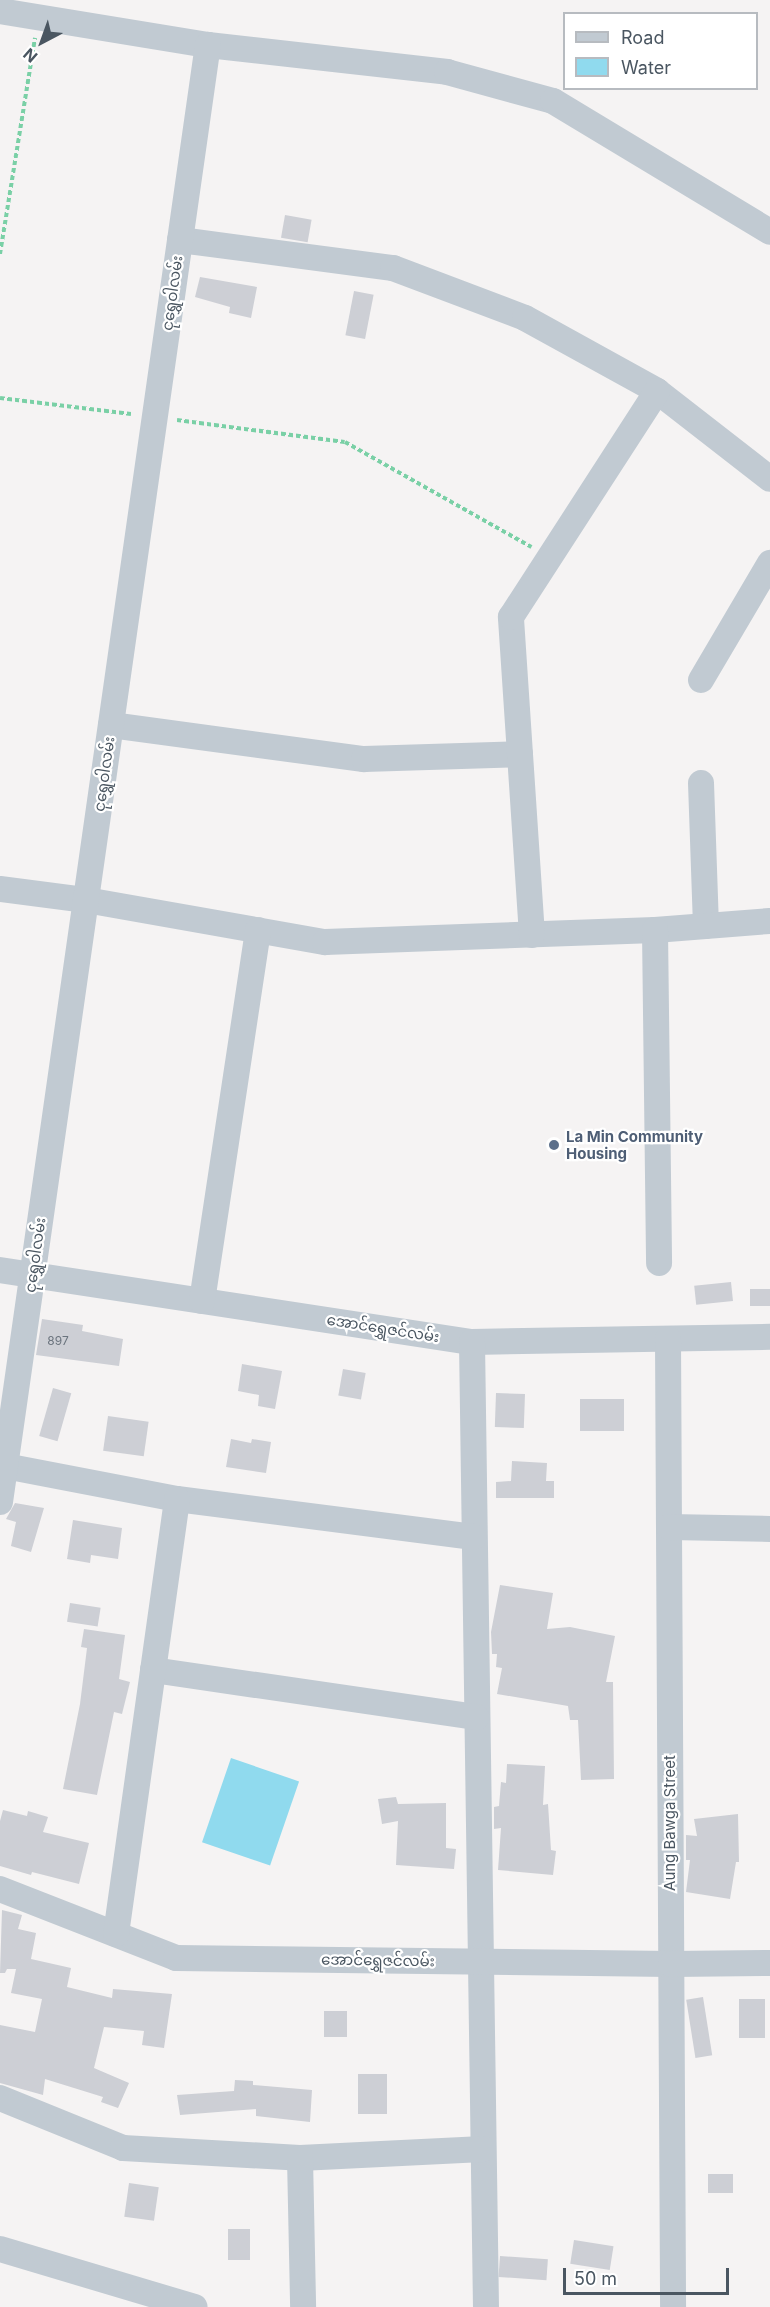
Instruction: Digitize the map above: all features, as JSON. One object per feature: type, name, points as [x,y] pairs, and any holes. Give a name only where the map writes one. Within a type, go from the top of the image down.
[{"type":"street","points":[[0,11],[208,45],[447,72],[553,101],[770,232]]},
{"type":"street","name":"ငုရွှေဝါလမ်း","points":[[0,1502],[208,45]]},
{"type":"street","points":[[180,240],[393,268],[525,318],[657,392],[770,479]]},
{"type":"street","points":[[532,935],[511,617],[657,392]]},
{"type":"street","points":[[700,680],[770,563]]},
{"type":"street","points":[[111,725],[364,759],[520,754]]},
{"type":"street","points":[[701,783],[706,926]]},
{"type":"street","points":[[0,889],[86,900],[325,942],[655,930],[770,921]]},
{"type":"street","points":[[202,1301],[258,930]]},
{"type":"street","points":[[655,930],[658,1263]]},
{"type":"street","name":"အောင်ရွှေဇင်လမ်း","points":[[0,1270],[472,1342],[770,1337]]},
{"type":"street","name":"Aung Bawga Street","points":[[668,1339],[673,2307]]},
{"type":"street","points":[[472,1342],[486,2307]]},
{"type":"street","points":[[5,1466],[177,1499],[474,1537]]},
{"type":"street","points":[[116,1934],[177,1499]]},
{"type":"street","points":[[669,1527],[770,1529]]},
{"type":"street","points":[[153,1670],[477,1717]]},
{"type":"street","name":"အောင်ရွှေဇင်လမ်း","points":[[0,1888],[176,1958],[671,1964],[770,1963]]},
{"type":"street","points":[[0,2098],[123,2148],[300,2158],[483,2149]]},
{"type":"street","points":[[300,2158],[303,2307]]},
{"type":"street","points":[[0,2249],[195,2307]]},
{"type":"path","points":[[0,254],[38,16]]},
{"type":"path","points":[[0,398],[345,442],[550,558]]},
{"type":"water","points":[[231,1758],[299,1781],[270,1866],[202,1842]]},
{"type":"building","points":[[285,215],[312,220],[308,242],[281,238]]},
{"type":"building","points":[[200,277],[257,287],[251,318],[229,313],[230,307],[195,297]]},
{"type":"building","points":[[354,291],[374,295],[365,339],[345,335]]},
{"type":"building","points":[[731,1282],[733,1301],[696,1305],[694,1286]]},
{"type":"building","points":[[750,1289],[770,1289],[770,1306],[750,1306]]},
{"type":"building","points":[[42,1319],[83,1325],[82,1331],[123,1339],[119,1366],[36,1355]]},
{"type":"building","points":[[242,1364],[282,1371],[275,1409],[258,1406],[259,1395],[238,1391]]},
{"type":"building","points":[[343,1369],[366,1373],[361,1400],[338,1396]]},
{"type":"building","points":[[53,1388],[71,1393],[57,1441],[39,1436]]},
{"type":"building","points":[[496,1393],[525,1394],[524,1428],[495,1427]]},
{"type":"building","points":[[580,1399],[624,1399],[624,1431],[580,1431]]},
{"type":"building","points":[[108,1416],[149,1422],[144,1456],[103,1451]]},
{"type":"building","points":[[231,1439],[251,1443],[252,1439],[271,1442],[266,1473],[226,1467]]},
{"type":"building","points":[[512,1461],[547,1463],[546,1481],[554,1481],[554,1498],[496,1498],[496,1482],[511,1481]]},
{"type":"building","points":[[15,1503],[44,1508],[31,1552],[11,1546],[16,1522],[6,1519]]},
{"type":"building","points":[[73,1520],[122,1528],[118,1559],[91,1555],[90,1563],[67,1559]]},
{"type":"building","points":[[500,1585],[553,1593],[547,1629],[570,1627],[615,1636],[606,1682],[613,1682],[614,1779],[581,1780],[578,1720],[570,1720],[568,1706],[497,1694],[502,1668],[496,1667],[497,1654],[492,1654],[491,1632]]},
{"type":"building","points":[[70,1603],[101,1608],[98,1627],[67,1622]]},
{"type":"building","points":[[84,1629],[125,1635],[119,1679],[130,1682],[122,1714],[114,1712],[97,1795],[63,1789],[80,1704],[87,1648],[81,1647]]},
{"type":"building","points":[[507,1764],[545,1766],[543,1805],[548,1804],[551,1850],[556,1851],[553,1875],[498,1870],[501,1828],[494,1829],[494,1807],[499,1806],[501,1782],[506,1783]]},
{"type":"building","points":[[396,1797],[398,1804],[446,1803],[446,1848],[456,1849],[454,1869],[396,1865],[398,1821],[382,1824],[378,1799]]},
{"type":"building","points":[[3,1810],[27,1816],[28,1811],[48,1817],[43,1832],[89,1843],[79,1884],[32,1872],[31,1875],[0,1866],[0,1821]]},
{"type":"building","points":[[738,1814],[739,1862],[736,1862],[730,1899],[686,1892],[690,1860],[686,1860],[686,1835],[697,1836],[694,1819]]},
{"type":"building","points":[[2,1910],[22,1915],[18,1929],[36,1933],[31,1959],[71,1968],[67,1987],[112,1998],[113,1989],[172,1994],[164,2048],[142,2045],[144,2031],[104,2027],[94,2068],[129,2083],[118,2108],[101,2102],[103,2097],[45,2079],[43,2095],[0,2083],[0,2025],[35,2032],[42,1999],[11,1993],[16,1969],[7,1969],[5,1973],[0,1973]]},
{"type":"building","points":[[703,1997],[712,2055],[695,2058],[686,2000]]},
{"type":"building","points":[[739,1999],[765,1999],[765,2038],[739,2038]]},
{"type":"building","points":[[324,2011],[347,2011],[347,2037],[324,2037]]},
{"type":"building","points":[[358,2074],[387,2074],[387,2114],[358,2114]]},
{"type":"building","points":[[235,2080],[253,2081],[253,2085],[312,2090],[310,2122],[256,2116],[256,2109],[180,2115],[177,2095],[234,2091]]},
{"type":"building","points":[[708,2174],[733,2174],[733,2193],[708,2193]]},
{"type":"building","points":[[129,2183],[159,2187],[154,2221],[124,2217]]},
{"type":"building","points":[[228,2229],[250,2229],[250,2260],[228,2260]]},
{"type":"building","points":[[574,2240],[614,2246],[610,2270],[570,2264]]},
{"type":"building","points":[[500,2256],[548,2259],[546,2280],[499,2277]]},
{"type":"place","name":"La Min Community Housing","points":[[554,1145]]}]
